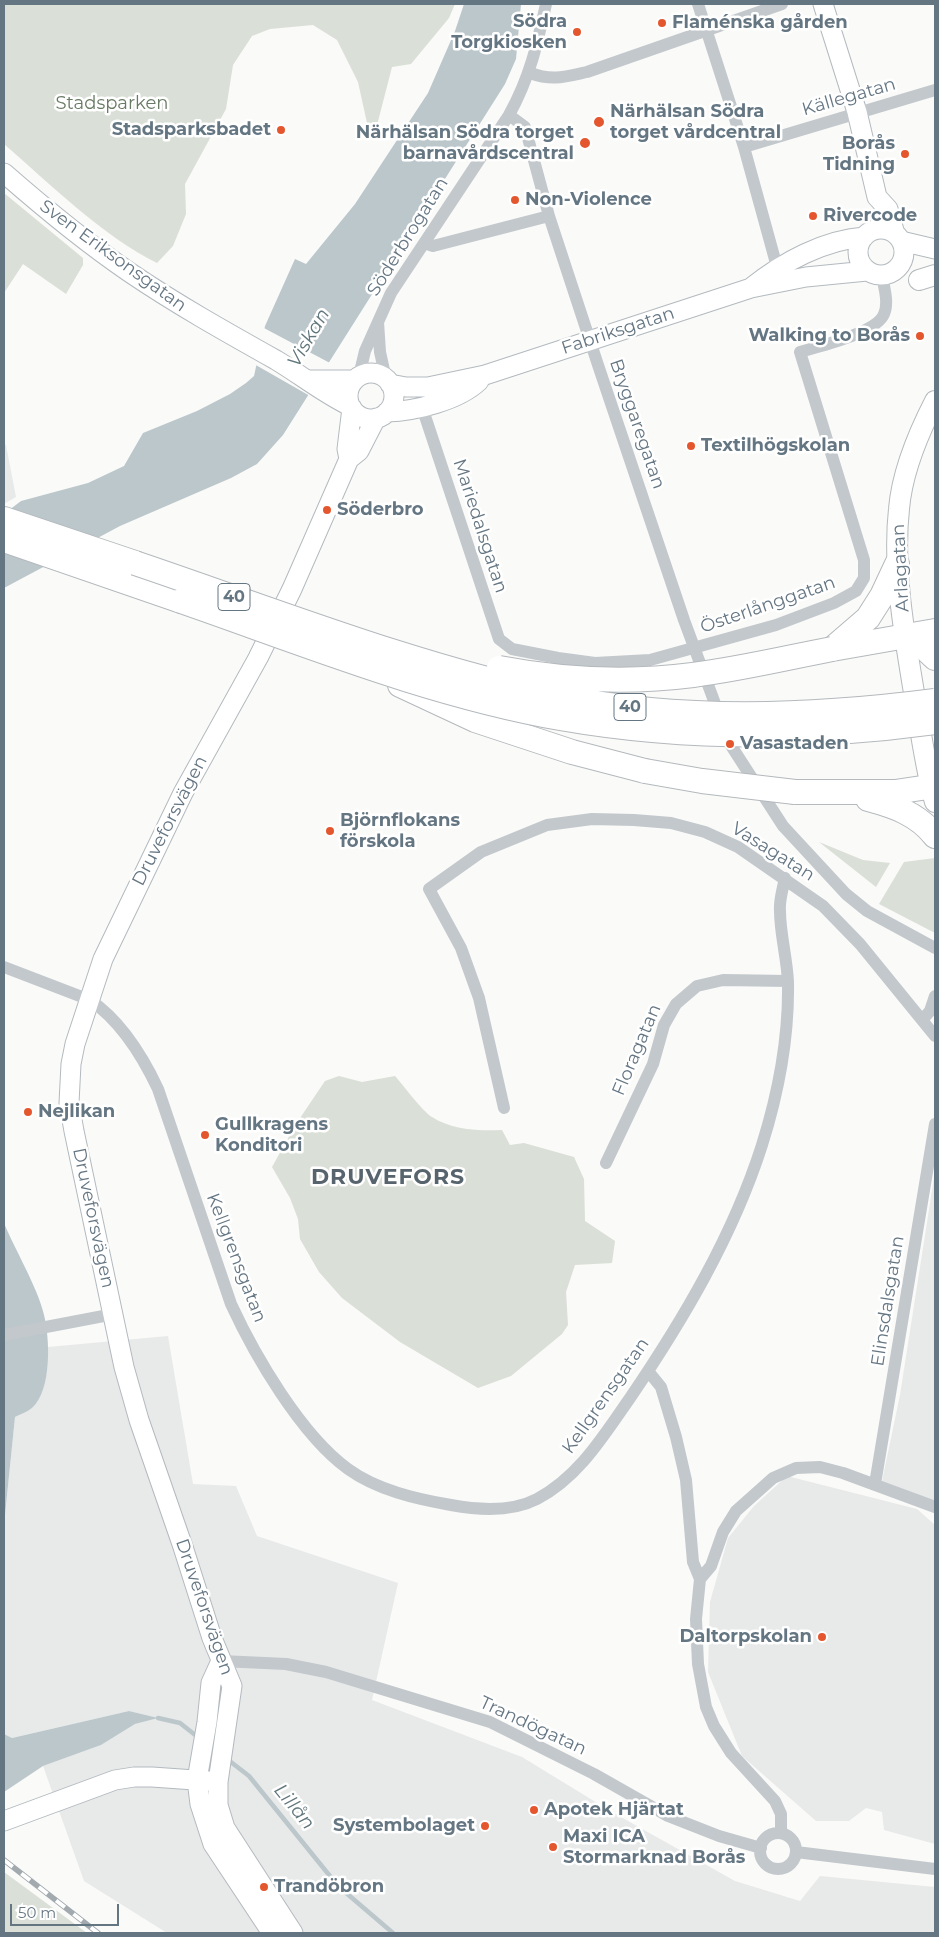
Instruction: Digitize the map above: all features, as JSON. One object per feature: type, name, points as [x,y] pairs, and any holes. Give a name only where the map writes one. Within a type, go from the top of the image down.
[{"type":"highway","name":"40","points":[[4,518],[135,563],[335,644]]},
{"type":"highway","name":"40","points":[[4,540],[181,601],[335,644],[558,696],[622,706],[751,715],[929,711]]},
{"type":"highway","points":[[832,649],[868,618],[882,596],[897,564]]},
{"type":"highway","points":[[335,644],[513,670],[620,680],[694,675],[935,631]]},
{"type":"highway","points":[[906,637],[921,645],[935,658]]},
{"type":"highway","points":[[335,644],[475,720],[572,752],[645,771],[683,778],[795,792],[934,792]]},
{"type":"highway","points":[[845,793],[892,805],[909,813],[935,836]]},
{"type":"main road","name":"Arlagatan","points":[[934,792],[929,711],[906,637],[897,564],[899,508],[905,480],[913,451],[935,401]]},
{"type":"main road","points":[[929,711],[935,736]]},
{"type":"street","name":"Söderbrogatan","points":[[357,378],[360,363],[378,317],[391,293],[509,115],[530,73],[546,4]]},
{"type":"street","points":[[698,4],[744,147],[777,267]]},
{"type":"street","points":[[530,73],[546,78],[561,78],[587,72],[705,29],[782,4]]},
{"type":"street","points":[[823,4],[857,112],[877,197],[888,210],[904,254],[903,261],[894,272],[879,274],[859,261],[858,254],[858,248],[867,235],[877,197]]},
{"type":"street","name":"Källegatan","points":[[744,147],[935,90]]},
{"type":"street","name":"Bryggaregatan","points":[[509,115],[525,128],[549,216],[590,341],[695,649],[730,744],[746,772],[783,826],[846,894],[868,910],[935,948]]},
{"type":"street","name":"Sven Eriksonsgatan","points":[[4,172],[36,201],[128,272],[189,310],[310,380]]},
{"type":"street","points":[[424,243],[433,246],[549,216]]},
{"type":"street","points":[[867,235],[880,229],[935,249]]},
{"type":"street","name":"Fabriksgatan","points":[[751,288],[777,267],[835,243],[867,235]]},
{"type":"street","name":"Fabriksgatan","points":[[388,381],[406,387],[428,388],[485,375],[751,288],[813,276],[879,274],[897,280],[930,279]]},
{"type":"street","name":"Österlånggatan","points":[[695,649],[776,625],[834,603],[856,591],[864,578],[864,560],[800,352],[878,324],[886,311],[879,274]]},
{"type":"street","name":"Söderbrogatan","points":[[378,317],[380,352],[388,381]]},
{"type":"street","points":[[371,373],[388,381],[394,398],[382,415],[364,418],[351,407],[325,394],[310,380],[357,378],[371,373]]},
{"type":"street","name":"Fabriksgatan","points":[[382,415],[425,416],[445,400],[474,386],[485,375]]},
{"type":"street","points":[[351,407],[348,394],[357,378]]},
{"type":"street","name":"Druveforsvägen","points":[[349,459],[346,449],[351,407]]},
{"type":"street","name":"Druveforsvägen","points":[[219,1774],[232,1686],[221,1660],[139,1420],[124,1367],[69,1103],[71,1064],[75,1044],[103,959],[136,889],[188,784],[258,658],[292,589],[349,459],[359,451],[382,415]]},
{"type":"street","name":"Mariedalsgatan","points":[[425,416],[499,639],[512,649],[558,658],[595,663],[650,660]]},
{"type":"street","points":[[650,660],[695,649]]},
{"type":"street","points":[[650,660],[671,665],[711,693]]},
{"type":"street","name":"Vasagatan","points":[[504,1108],[479,998],[461,948],[429,889],[481,852],[508,839],[547,825],[592,819],[671,823],[705,832],[738,847],[823,906],[860,944],[935,1036]]},
{"type":"street","name":"Kellgrensgatan","points":[[4,967],[90,1000],[102,1008],[142,1057],[158,1089],[231,1304],[243,1330],[280,1392],[326,1450],[349,1470],[378,1485],[424,1501],[469,1509],[509,1508],[536,1500],[558,1485],[582,1464],[648,1372],[710,1268],[742,1199],[763,1143],[779,1080],[788,981],[779,908],[785,878]]},
{"type":"street","name":"Floragatan","points":[[606,1163],[653,1064],[664,1025],[676,1004],[697,986],[724,980],[788,981]]},
{"type":"street","points":[[923,1019],[930,1011],[935,996]]},
{"type":"street","name":"Elinsdalsgatan","points":[[875,1484],[935,1124]]},
{"type":"street","points":[[4,1334],[114,1314]]},
{"type":"street","points":[[648,1372],[661,1387],[676,1437],[686,1480],[693,1562],[700,1580],[696,1619],[698,1664],[706,1707],[714,1726],[731,1753],[775,1801],[781,1814],[781,1833]]},
{"type":"street","points":[[700,1580],[711,1566],[723,1532],[736,1511],[773,1478],[796,1468],[820,1467],[875,1484],[935,1507]]},
{"type":"street","points":[[221,1660],[210,1683],[207,1722],[197,1780],[200,1804],[213,1844],[272,1933]]},
{"type":"street","name":"Trandögatan","points":[[221,1660],[279,1663],[326,1672],[490,1722],[594,1774],[668,1816],[710,1833],[761,1848]]},
{"type":"street","points":[[4,1821],[115,1780],[134,1777],[197,1780],[219,1774],[218,1805],[225,1828],[293,1933]]},
{"type":"street","points":[[781,1833],[793,1841],[796,1852],[790,1865],[774,1868],[764,1861],[761,1848],[767,1837],[781,1833]]},
{"type":"street","points":[[796,1852],[935,1869]]},
{"type":"shaded area","points":[[4,444],[6,445],[16,497],[4,504]]},
{"type":"shaded area","points":[[935,1171],[935,1501],[882,1481],[900,1395]]},
{"type":"shaded area","points":[[168,1336],[193,1484],[236,1486],[257,1536],[398,1583],[372,1700],[522,1757],[612,1812],[735,1881],[800,1901],[820,1876],[935,1887],[935,1933],[167,1933],[84,1881],[43,1766],[101,1745],[135,1724],[157,1718],[129,1711],[12,1738],[4,1734],[4,1525],[15,1417],[32,1408],[47,1372],[48,1347]]},
{"type":"shaded area","name":"Daltorpskolan","points":[[787,1476],[917,1509],[935,1525],[935,1844],[884,1830],[882,1812],[866,1808],[849,1821],[816,1821],[742,1756],[708,1672],[710,1602],[728,1538],[754,1506]]},
{"type":"green space","name":"Stadsparken","points":[[4,4],[455,4],[449,18],[411,64],[392,67],[375,133],[369,132],[358,82],[337,40],[313,25],[270,29],[252,36],[233,65],[226,109],[185,184],[186,214],[173,246],[157,263],[117,239],[97,224],[4,144]]},
{"type":"green space","points":[[4,193],[83,258],[83,265],[66,294],[23,264],[4,293]]},
{"type":"green space","points":[[819,842],[863,860],[890,863],[876,887]]},
{"type":"green space","points":[[935,858],[935,933],[879,904],[904,862]]},
{"type":"green space","points":[[339,1076],[362,1082],[395,1076],[423,1109],[432,1117],[448,1125],[466,1129],[502,1130],[510,1145],[524,1143],[574,1157],[584,1179],[585,1221],[615,1241],[612,1263],[575,1265],[566,1292],[568,1325],[562,1334],[511,1376],[478,1388],[400,1342],[342,1298],[319,1272],[300,1239],[298,1219],[290,1198],[272,1167],[296,1124],[325,1081]]},
{"type":"green space","points":[[4,1872],[87,1933],[4,1933]]},
{"type":"water","name":"Viskan","points":[[464,4],[521,4],[516,59],[505,84],[283,435],[257,464],[231,478],[120,526],[4,588],[4,514],[21,501],[88,483],[124,466],[143,433],[197,411],[230,394],[254,376],[265,326],[295,259],[306,264],[355,204],[428,93],[455,31]]},
{"type":"water","points":[[4,1223],[41,1304],[46,1325],[48,1364],[39,1400],[28,1411],[15,1417],[4,1525]]},
{"type":"water","points":[[129,1711],[158,1718],[135,1724],[101,1745],[43,1766],[4,1792],[4,1734],[12,1738]]},
{"type":"pier","points":[[262,327],[330,363],[310,396],[254,364]]},
{"type":"waterway","name":"Lillån","points":[[158,1718],[180,1723],[199,1738]]},
{"type":"waterway","name":"Lillån","points":[[227,1759],[249,1776],[338,1886],[393,1933]]},
{"type":"railway","points":[[4,1860],[98,1933]]},
{"type":"place","name":"Flaménska gården","points":[[662,23]]},
{"type":"place","name":"Södra Torgkiosken","points":[[577,32]]},
{"type":"place","name":"Närhälsan Södra torget vårdcentral","points":[[599,122]]},
{"type":"place","name":"Stadsparksbadet","points":[[281,130]]},
{"type":"place","name":"Närhälsan Södra torget barnavårdscentral","points":[[585,143]]},
{"type":"place","name":"Borås Tidning","points":[[905,154]]},
{"type":"place","name":"Non-Violence","points":[[515,200]]},
{"type":"place","name":"Rivercode","points":[[813,216]]},
{"type":"place","name":"Walking to Borås","points":[[920,336]]},
{"type":"place","name":"Textilhögskolan","points":[[691,446]]},
{"type":"place","name":"Söderbro","points":[[327,510]]},
{"type":"place","name":"Vasastaden","points":[[730,744]]},
{"type":"place","name":"Björnflokans förskola","points":[[330,831]]},
{"type":"place","name":"Nejlikan","points":[[28,1112]]},
{"type":"place","name":"Gullkragens Konditori","points":[[205,1135]]},
{"type":"place","name":"Daltorpskolan","points":[[822,1637]]},
{"type":"place","name":"Apotek Hjärtat","points":[[534,1810]]},
{"type":"place","name":"Systembolaget","points":[[485,1826]]},
{"type":"place","name":"Maxi ICA Stormarknad Borås","points":[[553,1847]]},
{"type":"place","name":"Trandöbron","points":[[264,1887]]},
{"type":"district","name":"DRUVEFORS","points":[[388,1178]]}]
